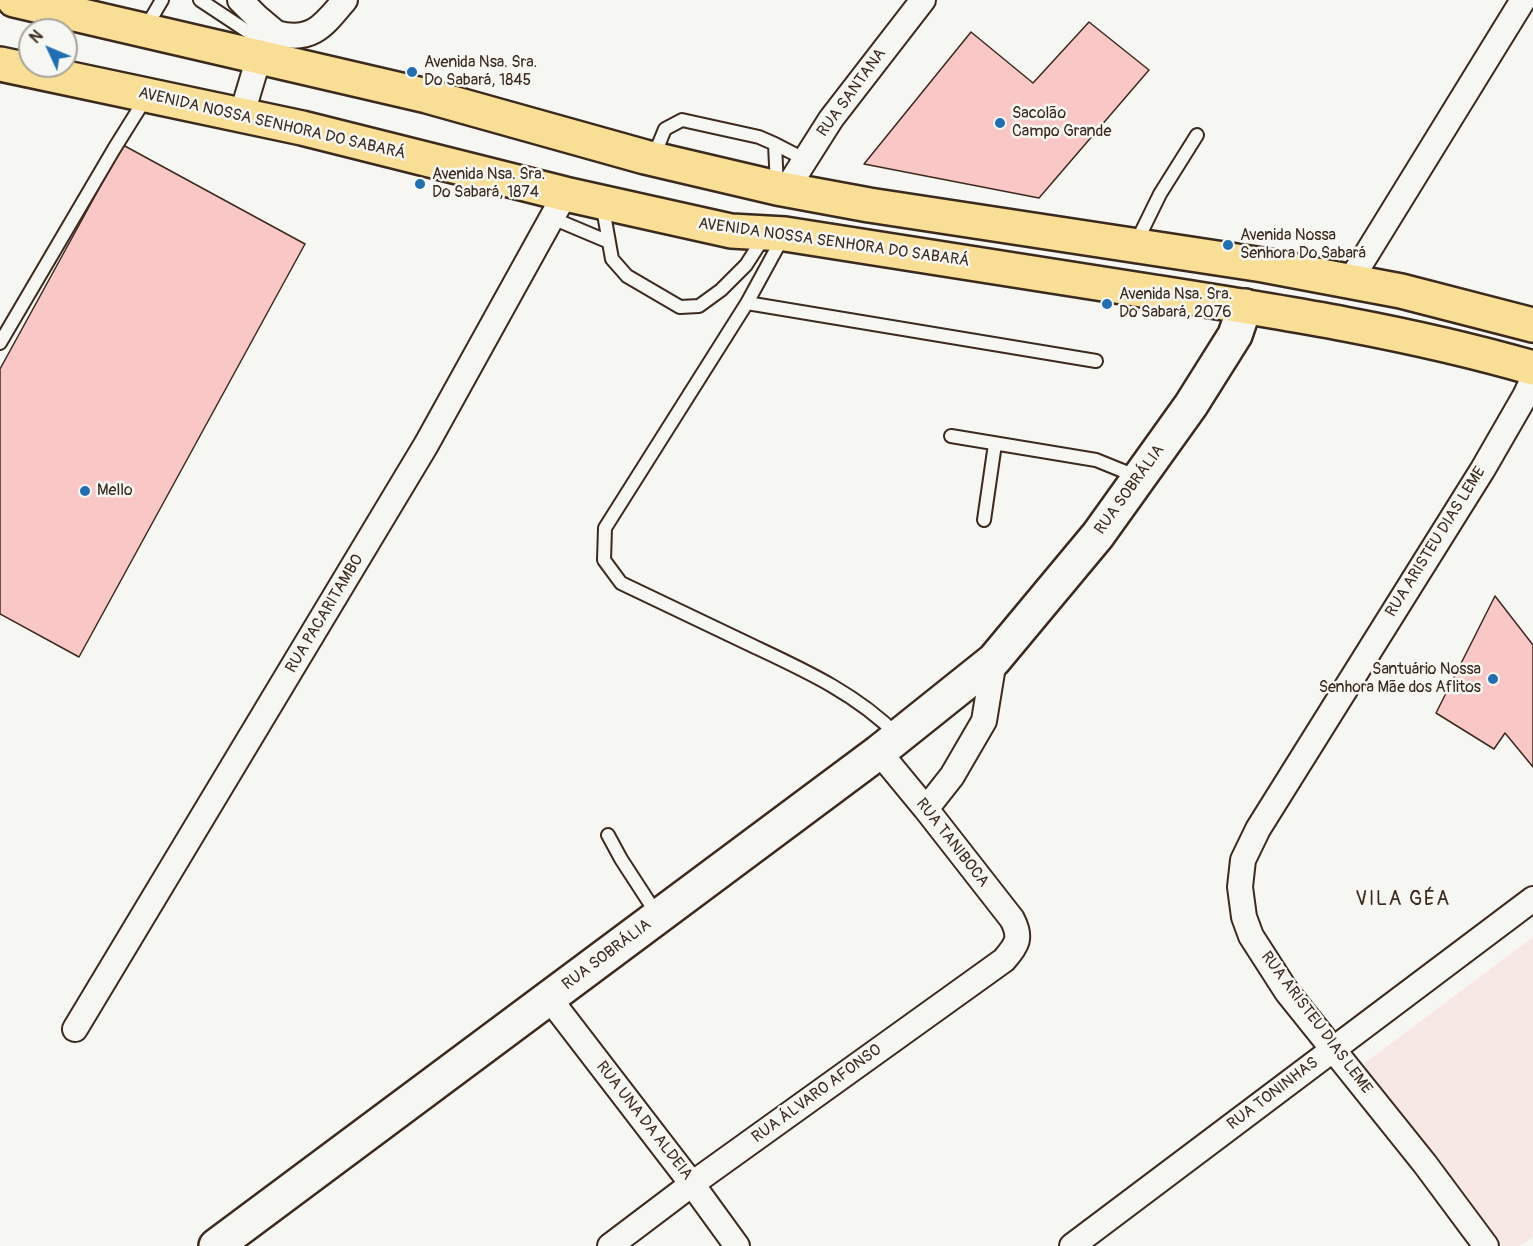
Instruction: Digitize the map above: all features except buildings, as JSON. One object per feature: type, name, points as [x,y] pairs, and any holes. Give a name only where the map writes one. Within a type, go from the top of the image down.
[{"type":"main road","points":[[14,0],[149,32],[268,45],[427,96],[653,158],[781,189],[869,206],[1263,265],[1401,291],[1533,325]]},
{"type":"main road","name":"AVENIDA NOSSA SENHORA DO SABARÁ","points":[[0,64],[241,117],[302,128],[559,206],[602,202],[731,231],[776,233],[1245,306],[1403,335],[1533,368]]},
{"type":"main road","points":[[731,231],[761,220],[770,213],[781,189]]},
{"type":"street","points":[[240,0],[257,17],[268,45],[241,117]]},
{"type":"street","points":[[268,45],[301,37],[316,30],[345,0]]},
{"type":"street","name":"RUA SANTANA","points":[[781,189],[806,160],[831,118],[923,0]]},
{"type":"street","points":[[1350,281],[1523,0]]},
{"type":"street","name":"RUA PACARITAMBO","points":[[75,1029],[426,445],[559,206]]},
{"type":"street","name":"RUA SOBRÁLIA","points":[[216,1246],[889,744],[994,660],[1098,535],[1191,405],[1235,335],[1245,306]]},
{"type":"street","name":"RUA ARISTEU DIAS LEME","points":[[1486,1246],[1425,1164],[1287,992],[1251,936],[1240,901],[1243,860],[1258,829],[1483,469],[1533,378]]},
{"type":"street","points":[[926,808],[952,776],[984,721],[994,660]]},
{"type":"street","name":"RUA TANIBOCA","points":[[889,744],[926,808],[1012,919],[1018,938]]},
{"type":"street","name":"RUA TONINHAS","points":[[1072,1246],[1533,900]]},
{"type":"street","name":"RUA ÁLVARO AFONSO","points":[[610,1246],[692,1184],[1004,960],[1014,948],[1018,938]]},
{"type":"street","name":"RUA UNA DA ALDEIA","points":[[549,998],[737,1246]]},
{"type":"lane","points":[[149,32],[152,17],[162,0]]},
{"type":"lane","points":[[200,0],[268,45]]},
{"type":"lane","points":[[0,343],[148,95]]},
{"type":"lane","points":[[653,158],[665,129],[682,120],[759,137],[806,160]]},
{"type":"lane","points":[[1134,246],[1160,194],[1197,135]]},
{"type":"lane","points":[[775,144],[781,189]]},
{"type":"lane","points":[[602,202],[612,259],[627,276],[680,307],[699,306],[721,290],[776,233]]},
{"type":"lane","points":[[559,206],[609,242]]},
{"type":"lane","points":[[776,233],[747,303],[605,528],[604,560],[621,583],[808,672],[842,691],[879,716],[889,744]]},
{"type":"lane","points":[[747,303],[1096,361]]},
{"type":"lane","points":[[951,436],[1096,460],[1139,477]]},
{"type":"lane","points":[[984,520],[995,444]]},
{"type":"lane","points":[[608,835],[621,860],[658,917]]},
{"type":"shaded area","points":[[1533,937],[1533,1237],[1520,1246],[1503,1246],[1362,1065]]},
{"type":"place","name":"Avenida Nsa. Sra. Do Sabará, 1845","points":[[412,72]]},
{"type":"place","name":"Sacolão Campo Grande","points":[[1000,123]]},
{"type":"place","name":"Avenida Nsa. Sra. Do Sabará, 1874","points":[[420,184]]},
{"type":"place","name":"Avenida Nossa Senhora Do Sabará","points":[[1228,245]]},
{"type":"place","name":"Avenida Nsa. Sra. Do Sabará, 2076","points":[[1107,304]]},
{"type":"place","name":"Mello","points":[[85,491]]},
{"type":"place","name":"Santuário Nossa Senhora Mãe dos Aflitos","points":[[1493,679]]},
{"type":"district","name":"VILA GÉA","points":[[1403,900]]}]
